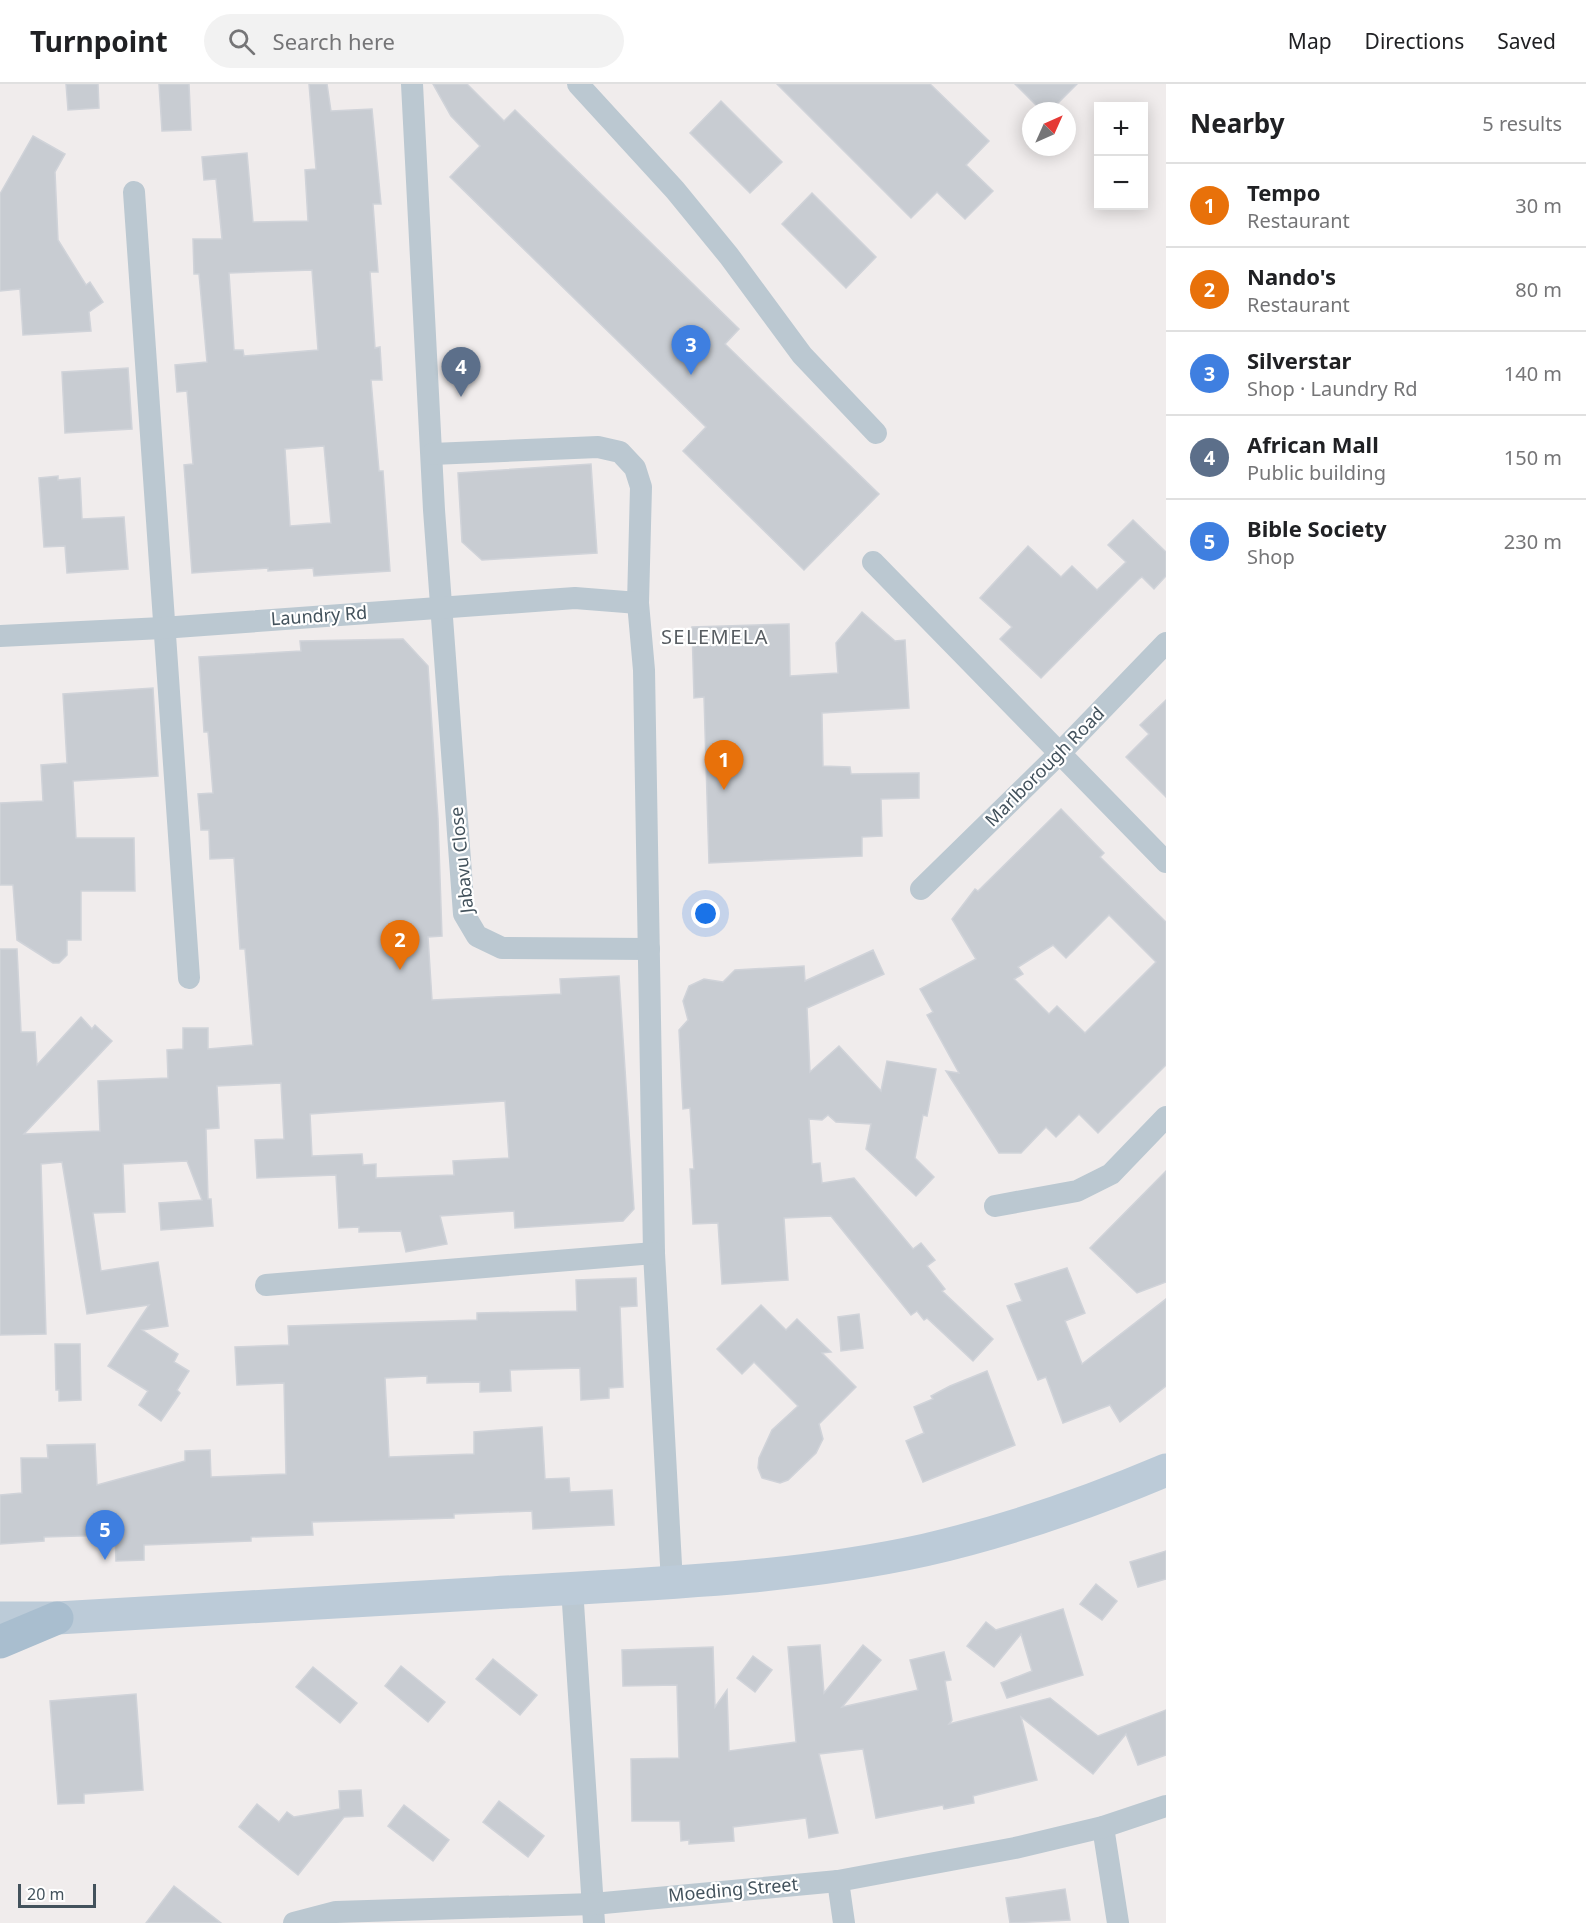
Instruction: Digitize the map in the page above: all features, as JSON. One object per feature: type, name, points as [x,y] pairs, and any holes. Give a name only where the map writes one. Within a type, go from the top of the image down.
[{"type":"street","name":"Jabavu Close","points":[[412,84],[441,607],[464,914],[477,936],[502,948],[649,949]]},
{"type":"street","points":[[578,84],[667,181],[729,256],[801,355],[876,433]]},
{"type":"street","points":[[134,192],[162,628],[189,978]]},
{"type":"street","points":[[432,454],[598,447],[620,452],[635,468],[641,487],[638,603],[644,670],[654,1253],[672,1583]]},
{"type":"street","points":[[873,562],[1166,862]]},
{"type":"street","name":"Laundry Rd","points":[[0,636],[162,628],[575,598],[638,603]]},
{"type":"street","name":"Marlborough Road","points":[[921,890],[1059,754],[1166,643]]},
{"type":"street","points":[[995,1206],[1077,1191],[1111,1174],[1166,1118]]},
{"type":"street","points":[[266,1285],[654,1253]]},
{"type":"street","points":[[2,1623],[672,1583],[843,1564],[924,1550],[1088,1503],[1166,1470]]},
{"type":"street","points":[[572,1588],[594,1914]]},
{"type":"street","name":"Moeding Street","points":[[294,1923],[336,1911],[594,1914],[838,1881],[1015,1848],[1103,1827],[1166,1806]]},
{"type":"street","points":[[1103,1827],[1118,1923]]},
{"type":"street","points":[[838,1881],[844,1923]]},
{"type":"building","points":[[66,84],[98,84],[99,108],[68,110]]},
{"type":"building","points":[[159,84],[189,84],[191,130],[162,131]]},
{"type":"building","points":[[309,84],[327,84],[331,111],[372,109],[381,204],[373,204],[378,272],[370,272],[375,348],[380,347],[382,380],[371,380],[379,471],[383,471],[390,571],[314,576],[313,568],[268,571],[268,568],[192,573],[184,465],[193,464],[187,391],[177,392],[175,365],[207,362],[199,274],[194,274],[193,239],[222,239],[216,179],[204,180],[202,157],[247,153],[253,222],[308,221],[305,170],[316,169]],"holes":[[[312,270],[318,350],[244,356],[243,350],[234,350],[229,273]],[[324,446],[331,523],[290,526],[285,449]]]},
{"type":"building","points":[[433,84],[467,84],[504,121],[515,110],[739,329],[725,344],[879,494],[804,570],[683,451],[706,427],[450,177],[480,146],[451,116]]},
{"type":"building","points":[[777,84],[930,84],[989,141],[966,165],[993,191],[965,219],[937,192],[911,218]]},
{"type":"building","points":[[1015,84],[1077,84],[1059,102],[1033,102]]},
{"type":"building","points":[[721,101],[782,162],[750,193],[690,133]]},
{"type":"building","points":[[33,136],[65,154],[55,172],[58,240],[86,285],[90,282],[103,302],[89,312],[91,331],[23,335],[20,289],[0,291],[0,194]]},
{"type":"building","points":[[812,193],[876,257],[846,288],[782,224]]},
{"type":"building","points":[[128,368],[132,429],[65,433],[62,372]]},
{"type":"building","points":[[591,464],[597,553],[482,560],[462,542],[458,473]]},
{"type":"building","points":[[58,476],[58,480],[80,478],[82,519],[124,517],[128,569],[67,573],[65,546],[44,547],[39,478]]},
{"type":"building","points":[[1133,520],[1166,552],[1166,576],[1154,589],[1142,577],[1139,579],[1041,678],[1000,639],[1012,627],[980,598],[1028,546],[1061,577],[1072,566],[1097,590],[1126,562],[1108,545]]},
{"type":"building","points":[[862,612],[895,641],[905,640],[909,708],[822,713],[823,766],[850,767],[851,774],[919,773],[919,798],[881,799],[882,836],[862,837],[862,856],[709,863],[704,697],[694,698],[692,627],[789,624],[790,676],[838,673],[836,643]]},
{"type":"building","points":[[403,639],[428,666],[438,818],[442,936],[428,937],[432,1000],[561,994],[560,979],[619,976],[634,1209],[623,1221],[515,1228],[514,1211],[440,1216],[447,1244],[406,1252],[401,1231],[359,1232],[359,1227],[339,1228],[336,1175],[257,1178],[255,1140],[284,1139],[281,1083],[217,1086],[219,1128],[206,1129],[208,1199],[211,1199],[213,1226],[161,1230],[159,1203],[202,1200],[187,1161],[123,1164],[125,1212],[93,1213],[101,1271],[158,1262],[168,1326],[142,1330],[178,1354],[174,1362],[189,1371],[177,1390],[180,1393],[161,1421],[139,1405],[148,1391],[108,1366],[149,1305],[87,1314],[62,1162],[41,1164],[46,1334],[0,1335],[0,949],[17,949],[21,1032],[35,1032],[37,1065],[81,1017],[92,1029],[95,1025],[112,1041],[24,1134],[100,1131],[98,1081],[168,1078],[167,1050],[183,1049],[183,1028],[208,1028],[208,1049],[253,1045],[245,949],[240,949],[234,858],[210,859],[209,830],[201,830],[198,794],[213,793],[208,732],[204,732],[199,657],[301,651],[300,641]],"holes":[[[505,1101],[509,1158],[453,1161],[454,1175],[376,1178],[376,1164],[363,1165],[362,1154],[312,1156],[310,1114]]]},
{"type":"building","points":[[153,688],[158,776],[73,781],[76,838],[134,838],[135,891],[81,891],[81,940],[67,940],[67,955],[59,963],[53,963],[17,940],[13,885],[0,885],[0,803],[43,801],[41,765],[67,763],[63,694]]},
{"type":"building","points":[[1166,700],[1166,797],[1126,757],[1149,734],[1140,725]]},
{"type":"building","points":[[1061,809],[1104,853],[1100,857],[1166,922],[1166,1065],[1098,1133],[1079,1114],[1056,1137],[1046,1127],[1021,1153],[999,1153],[946,1071],[959,1073],[927,1015],[933,1012],[920,989],[976,959],[952,919],[975,889],[978,891]],"holes":[[[1109,915],[1156,962],[1085,1033],[1057,1006],[1049,1014],[1014,979],[1023,974],[1018,967],[1053,945],[1066,958]]]},
{"type":"building","points":[[873,950],[884,974],[807,1008],[810,1072],[839,1046],[881,1091],[887,1061],[936,1069],[927,1116],[923,1115],[915,1158],[934,1177],[916,1196],[866,1149],[871,1124],[836,1122],[828,1115],[822,1120],[809,1119],[812,1164],[820,1163],[822,1183],[854,1178],[913,1249],[921,1243],[935,1260],[927,1266],[945,1289],[942,1291],[993,1339],[973,1361],[927,1318],[924,1320],[917,1311],[911,1315],[831,1216],[784,1218],[788,1280],[722,1284],[718,1223],[693,1224],[690,1169],[694,1169],[690,1108],[683,1109],[679,1030],[688,1020],[683,1001],[689,986],[704,979],[723,982],[735,970],[804,966],[805,981]]},
{"type":"building","points":[[1166,1171],[1166,1282],[1137,1293],[1090,1248]]},
{"type":"building","points":[[1067,1268],[1085,1313],[1065,1321],[1082,1364],[1166,1299],[1166,1386],[1120,1422],[1110,1405],[1063,1423],[1046,1377],[1038,1380],[1007,1306],[1022,1301],[1015,1284]]},
{"type":"building","points":[[636,1278],[637,1306],[620,1307],[623,1387],[609,1388],[609,1398],[581,1400],[580,1368],[510,1370],[511,1391],[480,1392],[480,1382],[427,1383],[427,1376],[385,1378],[389,1457],[474,1454],[474,1432],[542,1427],[545,1479],[569,1478],[570,1492],[612,1490],[614,1525],[533,1529],[532,1511],[454,1514],[454,1518],[312,1522],[313,1535],[251,1537],[251,1541],[144,1545],[144,1560],[116,1561],[115,1535],[44,1537],[44,1541],[0,1544],[0,1495],[22,1493],[21,1458],[48,1458],[47,1445],[95,1444],[97,1485],[185,1461],[185,1451],[210,1450],[211,1477],[286,1474],[284,1383],[237,1385],[235,1347],[289,1345],[288,1326],[477,1320],[477,1313],[577,1311],[576,1280]]},
{"type":"building","points":[[761,1305],[786,1330],[797,1319],[831,1352],[822,1353],[856,1387],[819,1424],[823,1439],[816,1453],[788,1480],[780,1483],[762,1478],[758,1468],[759,1458],[772,1430],[798,1406],[754,1362],[742,1374],[717,1349]]},
{"type":"building","points":[[859,1314],[863,1348],[841,1351],[838,1317]]},
{"type":"building","points":[[55,1344],[80,1344],[81,1400],[59,1401],[59,1390],[56,1390]]},
{"type":"building","points":[[987,1371],[1015,1445],[923,1482],[906,1441],[924,1433],[914,1407],[933,1399],[931,1396],[950,1386]]},
{"type":"building","points":[[1166,1551],[1166,1579],[1138,1587],[1130,1562]]},
{"type":"building","points":[[1096,1584],[1117,1601],[1102,1620],[1080,1604]]},
{"type":"building","points":[[1063,1609],[1083,1675],[1007,1698],[1001,1683],[1032,1671],[1021,1634],[994,1667],[967,1646],[986,1622],[996,1630]]},
{"type":"building","points":[[820,1645],[824,1693],[863,1645],[881,1660],[842,1707],[918,1690],[910,1660],[944,1652],[951,1680],[945,1681],[952,1720],[949,1724],[1050,1698],[1098,1736],[1166,1710],[1166,1755],[1138,1765],[1126,1734],[1093,1774],[1021,1717],[1037,1780],[973,1796],[974,1803],[944,1809],[943,1805],[876,1818],[863,1749],[819,1754],[838,1833],[809,1838],[806,1818],[733,1827],[734,1841],[689,1844],[689,1840],[681,1841],[680,1821],[632,1821],[631,1759],[679,1758],[677,1685],[623,1686],[622,1650],[713,1647],[715,1707],[727,1690],[729,1751],[796,1742],[788,1647]]},
{"type":"building","points":[[753,1656],[772,1670],[755,1692],[737,1678]]},
{"type":"building","points":[[493,1659],[537,1695],[520,1715],[476,1679]]},
{"type":"building","points":[[401,1666],[445,1702],[428,1722],[385,1686]]},
{"type":"building","points":[[313,1667],[357,1703],[340,1723],[296,1687]]},
{"type":"building","points":[[136,1694],[143,1790],[84,1794],[84,1803],[58,1804],[50,1701]]},
{"type":"building","points":[[361,1790],[363,1816],[344,1817],[298,1875],[239,1827],[257,1804],[279,1822],[287,1812],[294,1817],[340,1809],[339,1791]]},
{"type":"building","points":[[499,1801],[544,1836],[528,1857],[483,1822]]},
{"type":"building","points":[[404,1805],[449,1840],[433,1861],[388,1826]]},
{"type":"building","points":[[174,1886],[221,1923],[146,1923]]},
{"type":"building","points":[[1065,1889],[1070,1920],[1010,1923],[1006,1898]]},
{"type":"place","name":"Silverstar","points":[[691,375]]},
{"type":"place","name":"African Mall","points":[[461,397]]},
{"type":"place","name":"Tempo","points":[[724,790]]},
{"type":"place","name":"Nando's","points":[[400,970]]},
{"type":"place","name":"Bible Society","points":[[105,1560]]},
{"type":"district","name":"SELEMELA","points":[[715,637]]}]
